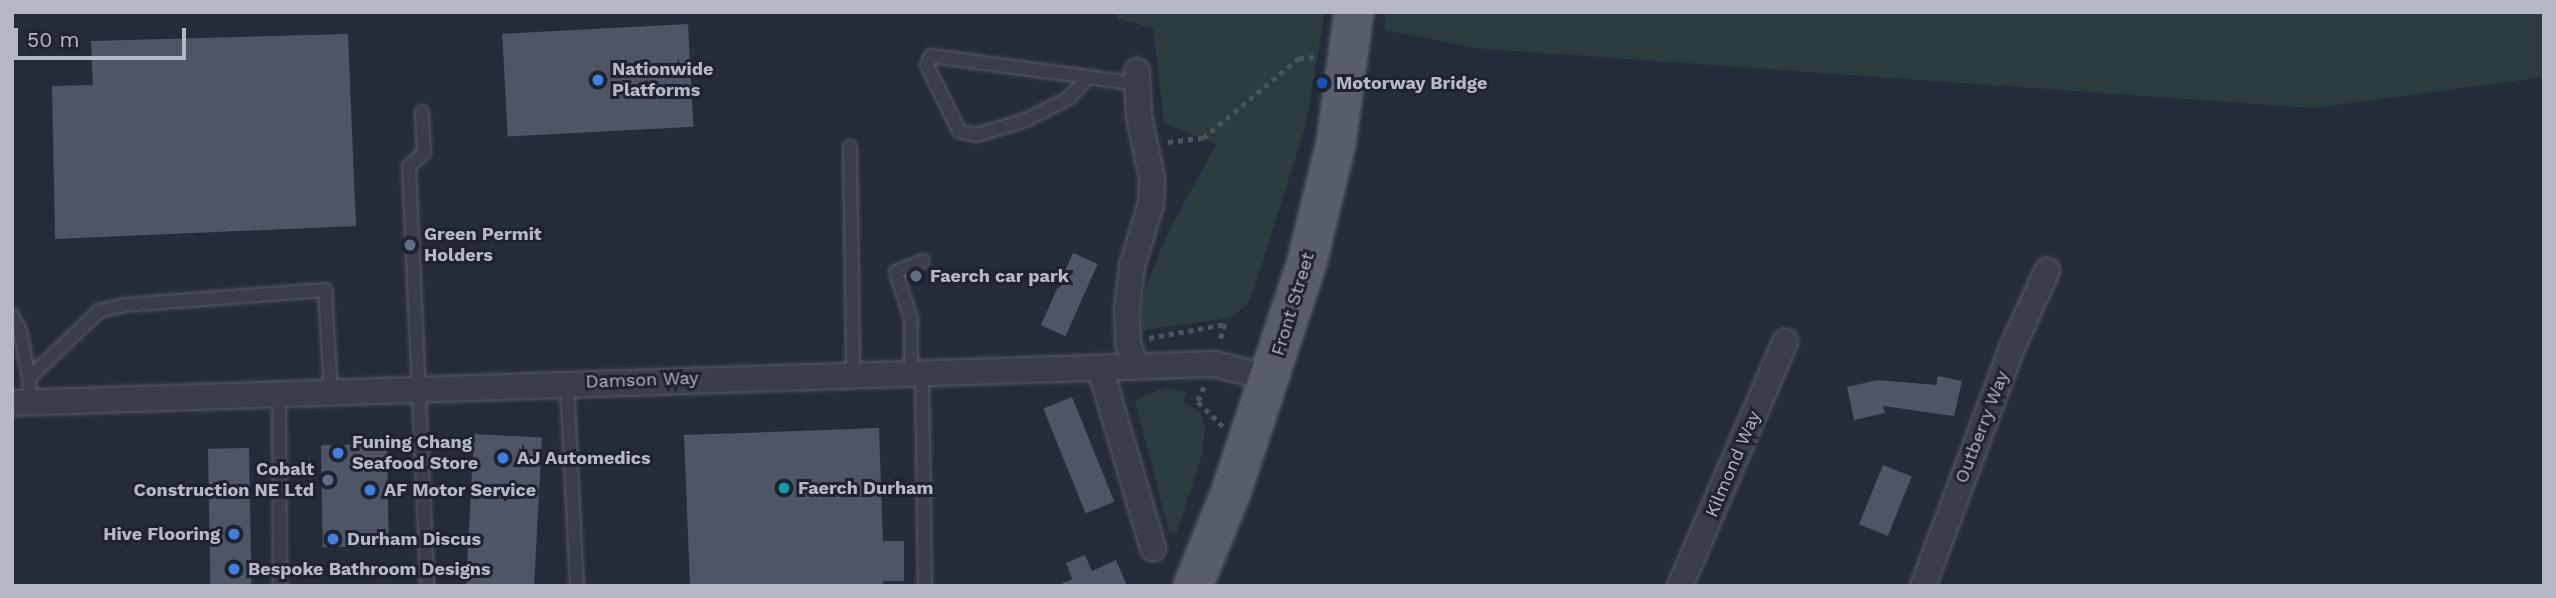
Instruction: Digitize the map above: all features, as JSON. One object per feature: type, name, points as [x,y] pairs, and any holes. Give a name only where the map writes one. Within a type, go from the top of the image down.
[{"type":"main road","name":"Front Street","points":[[1195,585],[1270,378],[1307,262],[1351,57],[1354,12]]},
{"type":"street","points":[[1135,367],[1128,342],[1132,266],[1151,204],[1146,145],[1139,117],[1137,78]]},
{"type":"street","name":"Outberry Way","points":[[1923,586],[2012,348],[2047,271]]},
{"type":"street","name":"Kilmond Way","points":[[1680,586],[1785,342]]},
{"type":"street","name":"Damson Way","points":[[21,403],[279,396],[567,383],[1214,364],[1270,378]]},
{"type":"street","points":[[1100,368],[1153,548]]},
{"type":"lane","points":[[1088,77],[1069,98],[1026,120],[976,135],[959,131],[927,65],[931,56],[1088,77],[1137,78]]},
{"type":"lane","points":[[422,112],[424,153],[409,166],[416,390],[427,586]]},
{"type":"lane","points":[[850,147],[853,374]]},
{"type":"lane","points":[[922,261],[896,272],[911,319],[916,372],[925,586]]},
{"type":"lane","points":[[21,403],[29,378],[99,311],[124,305],[325,290],[331,394]]},
{"type":"lane","points":[[12,315],[20,331],[29,378]]},
{"type":"lane","points":[[567,383],[577,586]]},
{"type":"lane","points":[[279,396],[280,586]]},
{"type":"path","points":[[1146,145],[1203,138],[1299,58],[1351,57]]},
{"type":"path","points":[[1128,342],[1225,324],[1214,364],[1198,402],[1215,422],[1248,441]]},
{"type":"shaded area","points":[[1118,12],[1325,12],[1306,124],[1255,286],[1247,305],[1229,318],[1144,330],[1140,312],[1146,286],[1168,233],[1216,144],[1164,123],[1153,28],[1118,19]]},
{"type":"shaded area","points":[[1385,12],[2544,12],[2544,77],[2314,108],[1474,48],[1385,30]]},
{"type":"shaded area","points":[[1164,388],[1186,392],[1183,401],[1202,415],[1205,425],[1203,452],[1176,534],[1169,532],[1135,400]]},
{"type":"building","name":"Nationwide Platforms","points":[[688,24],[693,127],[508,137],[502,34]]},
{"type":"building","points":[[348,34],[356,226],[55,239],[52,86],[93,85],[91,41]]},
{"type":"building","points":[[1073,253],[1098,264],[1066,336],[1041,325]]},
{"type":"building","points":[[1938,376],[1962,381],[1954,416],[1883,406],[1885,413],[1854,420],[1847,387],[1878,380],[1936,385]]},
{"type":"building","points":[[1072,397],[1114,502],[1086,513],[1043,409]]},
{"type":"building","name":"Faerch Durham","points":[[879,428],[883,541],[904,541],[904,581],[883,581],[883,586],[690,586],[684,435]]},
{"type":"building","points":[[474,434],[542,438],[534,586],[466,586]]},
{"type":"building","points":[[387,444],[389,546],[323,547],[321,445]]},
{"type":"building","points":[[249,448],[251,586],[210,586],[208,449]]},
{"type":"building","points":[[1883,465],[1912,477],[1888,536],[1859,524]]},
{"type":"building","points":[[1085,555],[1092,571],[1116,560],[1127,586],[1057,586],[1072,579],[1066,563]]},
{"type":"place","name":"Nationwide Platforms","points":[[598,80]]},
{"type":"place","name":"Motorway Bridge","points":[[1322,83]]},
{"type":"place","name":"Green Permit Holders","points":[[410,245]]},
{"type":"place","name":"Faerch car park","points":[[916,276]]},
{"type":"place","name":"Funing Chang Seafood Store","points":[[338,453]]},
{"type":"place","name":"AJ Automedics","points":[[503,458]]},
{"type":"place","name":"Cobalt Construction NE Ltd","points":[[328,480]]},
{"type":"place","name":"Faerch Durham","points":[[784,488]]},
{"type":"place","name":"AF Motor Service","points":[[370,490]]},
{"type":"place","name":"Hive Flooring","points":[[234,534]]},
{"type":"place","name":"Durham Discus","points":[[333,539]]},
{"type":"place","name":"Bespoke Bathroom Designs","points":[[234,569]]}]
